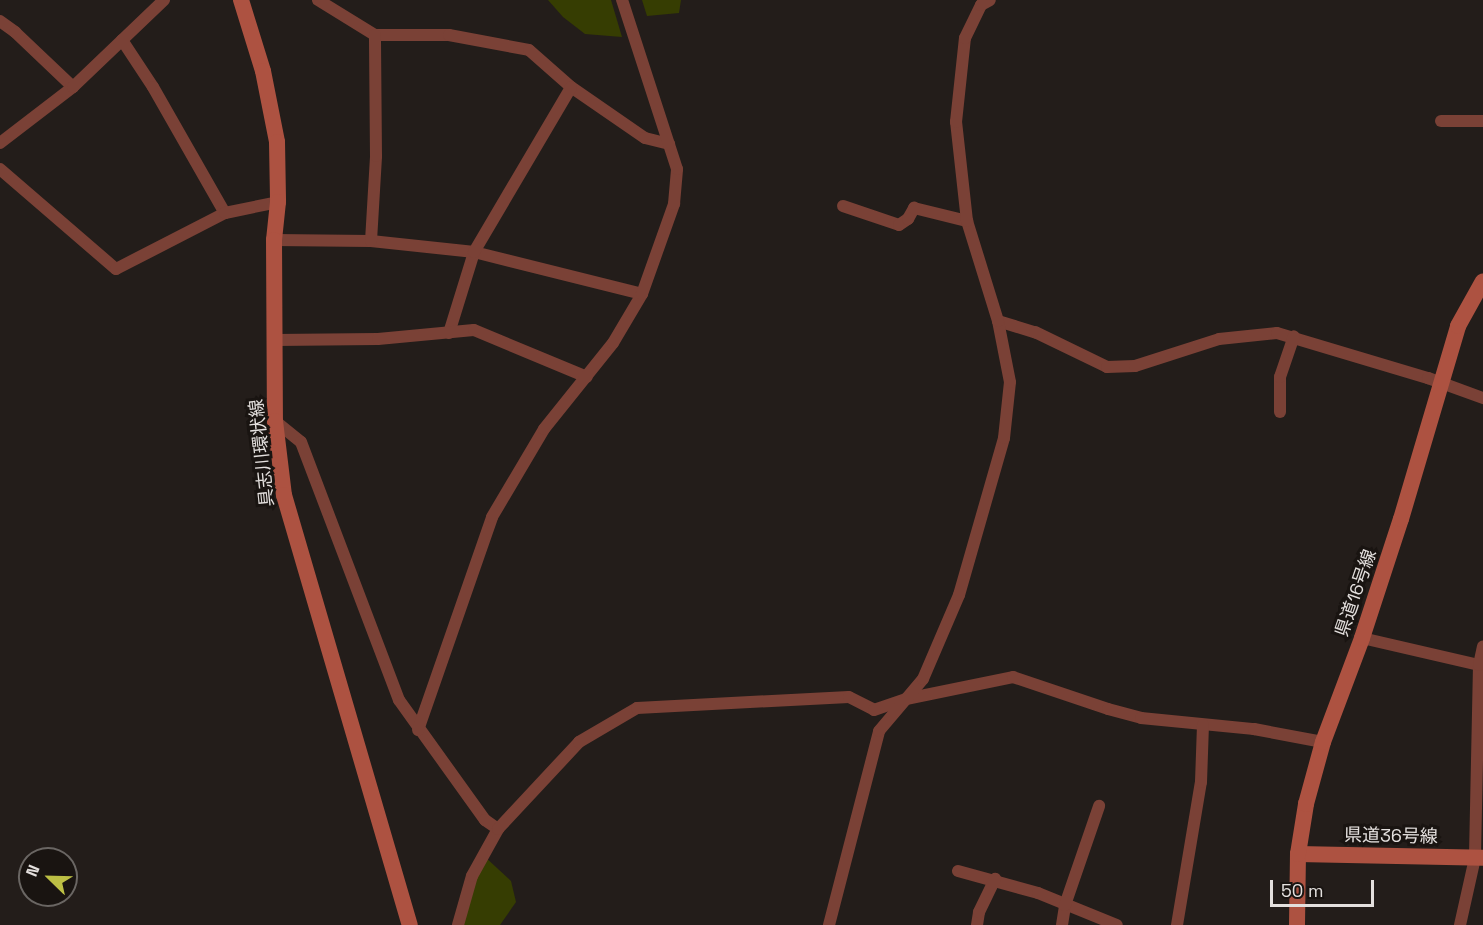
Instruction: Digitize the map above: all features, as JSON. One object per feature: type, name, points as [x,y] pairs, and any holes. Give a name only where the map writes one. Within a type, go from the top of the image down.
[{"type":"main road","name":"具志川環状線","points":[[241,0],[272,109],[277,142],[278,202],[274,240],[275,421],[284,495],[410,925]]},
{"type":"main road","name":"県道16号線","points":[[1297,925],[1298,854],[1306,804],[1323,742],[1362,638],[1418,463],[1458,326],[1483,281]]},
{"type":"main road","name":"県道36号線","points":[[1298,854],[1479,858]]},
{"type":"street","points":[[0,142],[73,87],[164,0]]},
{"type":"street","points":[[318,0],[375,34],[449,35],[529,50],[571,87],[645,138],[669,144]]},
{"type":"street","points":[[418,730],[492,517],[544,429],[613,343],[642,294],[674,204],[677,169],[622,0]]},
{"type":"street","points":[[829,925],[879,731],[923,679],[959,595],[1004,438],[1010,382],[998,321],[967,221],[956,122],[965,38],[981,5],[990,0]]},
{"type":"street","points":[[0,21],[15,32],[73,87]]},
{"type":"street","points":[[371,241],[376,156],[375,34]]},
{"type":"street","points":[[122,40],[153,87],[225,213]]},
{"type":"street","points":[[449,333],[474,252],[571,87]]},
{"type":"street","points":[[1441,122],[1483,121]]},
{"type":"street","points":[[0,169],[116,269],[225,213],[278,202]]},
{"type":"street","points":[[843,206],[899,225],[908,219],[914,208],[967,221]]},
{"type":"street","points":[[274,240],[371,241],[474,252],[642,294]]},
{"type":"street","points":[[998,321],[1035,332],[1107,367],[1135,366],[1219,339],[1277,333],[1294,336],[1483,398]]},
{"type":"street","points":[[274,340],[378,339],[474,330],[587,377]]},
{"type":"street","points":[[1280,412],[1280,377],[1294,336]]},
{"type":"street","points":[[275,421],[301,442],[399,700],[418,730],[485,820],[498,829]]},
{"type":"street","points":[[1362,638],[1479,664]]},
{"type":"street","points":[[1460,925],[1479,858],[1479,664],[1483,646]]},
{"type":"street","points":[[458,925],[472,876],[498,829],[579,742],[638,708],[849,696],[874,710],[906,699],[1013,677],[1108,709],[1141,717],[1254,729],[1323,742]]},
{"type":"street","points":[[1177,925],[1201,782],[1203,725]]},
{"type":"street","points":[[1062,925],[1065,906],[1099,806]]},
{"type":"street","points":[[957,871],[1038,892],[1065,906],[1117,925]]},
{"type":"street","points":[[977,925],[979,912],[995,879]]},
{"type":"green space","points":[[548,0],[611,0],[622,37],[585,34],[563,17]]},
{"type":"green space","points":[[642,0],[681,0],[679,13],[647,16]]},
{"type":"green space","points":[[484,856],[511,881],[516,902],[500,925],[458,925]]}]
